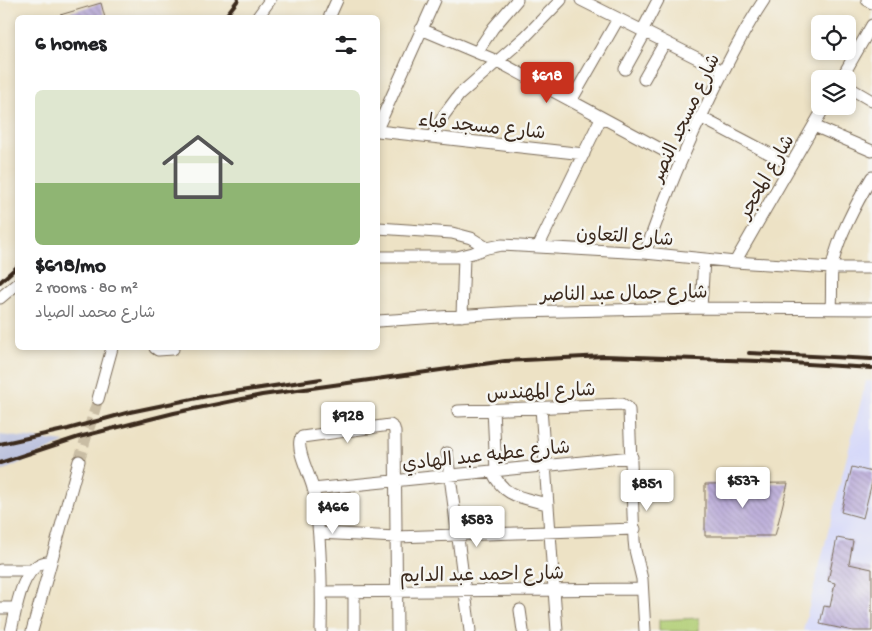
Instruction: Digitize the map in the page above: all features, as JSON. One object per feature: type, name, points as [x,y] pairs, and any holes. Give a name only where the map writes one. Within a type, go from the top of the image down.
[{"type":"street","points":[[256,15],[262,0]]},
{"type":"street","points":[[258,15],[270,0]]},
{"type":"street","points":[[330,15],[337,0]]},
{"type":"street","points":[[380,122],[434,0]]},
{"type":"street","points":[[477,52],[493,28],[517,0]]},
{"type":"street","points":[[432,137],[455,100],[496,61],[525,37],[561,0]]},
{"type":"street","points":[[580,0],[723,71]]},
{"type":"street","points":[[625,69],[658,0]]},
{"type":"street","name":"شارع مسجد النصر","points":[[645,253],[662,206],[700,117],[739,40],[764,0]]},
{"type":"street","points":[[867,0],[872,3]]},
{"type":"street","points":[[571,101],[618,19]]},
{"type":"street","points":[[848,70],[867,44],[872,24]]},
{"type":"street","points":[[421,30],[496,61],[681,160]]},
{"type":"street","points":[[644,79],[665,42]]},
{"type":"street","points":[[856,92],[872,101]]},
{"type":"street","name":"شارع المحجر","points":[[735,262],[820,115]]},
{"type":"street","points":[[700,117],[791,165]]},
{"type":"street","points":[[538,247],[601,118]]},
{"type":"street","points":[[814,126],[872,151]]},
{"type":"street","name":"شارع مسجد قباء","points":[[380,131],[584,154]]},
{"type":"street","points":[[832,308],[832,268],[839,244],[872,176]]},
{"type":"street","points":[[380,228],[452,233],[471,238],[487,248]]},
{"type":"street","name":"شارع التعاون","points":[[380,257],[436,258],[464,256],[487,248],[502,246],[645,253],[735,262],[832,268],[872,268]]},
{"type":"street","points":[[462,316],[464,256]]},
{"type":"street","points":[[700,308],[704,259]]},
{"type":"street","points":[[0,298],[15,286]]},
{"type":"street","name":"شارع جمال عبد الناصر","points":[[380,321],[516,312],[700,308],[872,309]]},
{"type":"street","points":[[98,399],[111,350]]},
{"type":"street","name":"شارع المهندس","points":[[458,411],[622,404],[629,410],[632,457]]},
{"type":"street","points":[[541,408],[557,631]]},
{"type":"street","points":[[493,410],[494,471],[496,480],[512,494],[548,504]]},
{"type":"street","points":[[321,631],[322,592],[319,533],[313,489],[299,444],[300,440],[302,437],[390,425],[394,428],[395,432],[397,631]]},
{"type":"street","points":[[447,453],[470,631]]},
{"type":"street","points":[[632,457],[635,550],[641,574],[645,631]]},
{"type":"street","name":"شارع عطيه عبد الهادي","points":[[313,489],[632,457]]},
{"type":"street","points":[[32,631],[79,461]]},
{"type":"street","points":[[319,533],[396,537],[635,529]]},
{"type":"street","points":[[11,631],[22,586],[31,570],[40,564],[51,561]]},
{"type":"street","points":[[0,570],[31,570]]},
{"type":"street","name":"شارع احمد عبد الدايم","points":[[322,592],[642,589]]},
{"type":"street","points":[[354,592],[354,631]]},
{"type":"street","points":[[0,608],[17,608]]},
{"type":"street","points":[[520,610],[523,631]]},
{"type":"shaded area","points":[[866,381],[872,381],[872,631],[803,631]]},
{"type":"shaded area","points":[[0,435],[65,442],[0,472]]},
{"type":"green space","points":[[699,618],[699,631],[659,631],[659,620]]},
{"type":"building","points":[[101,3],[104,15],[60,15]]},
{"type":"building","points":[[852,467],[872,472],[872,482],[863,518],[841,512]]},
{"type":"building","points":[[788,483],[775,536],[705,536],[705,484]]},
{"type":"building","points":[[837,538],[853,541],[849,564],[872,569],[872,631],[853,631],[820,624],[824,606],[830,607],[835,583],[828,581]]},
{"type":"tunnel","points":[[79,461],[98,399]]},
{"type":"railway","points":[[226,15],[238,0]]},
{"type":"railway","points":[[0,282],[15,269]]},
{"type":"railway","points":[[749,353],[872,359]]},
{"type":"railway","points":[[0,463],[79,437],[174,413],[262,395],[505,361],[604,356],[759,361],[872,368]]},
{"type":"railway","points":[[0,444],[68,429],[130,412],[207,396],[321,379]]}]
